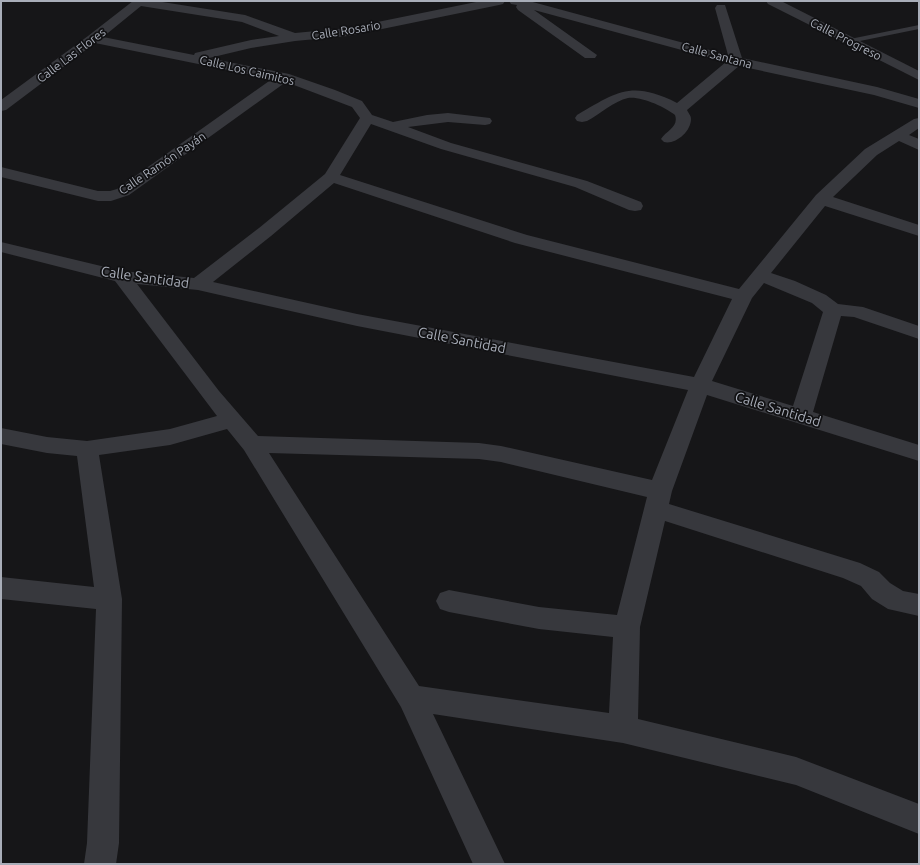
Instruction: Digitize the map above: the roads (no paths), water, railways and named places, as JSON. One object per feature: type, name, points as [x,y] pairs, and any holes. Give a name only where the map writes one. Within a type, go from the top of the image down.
[{"type":"street","points":[[140,1],[245,19],[295,37]]},
{"type":"street","name":"Calle Las Flores","points":[[1,107],[93,39],[140,1]]},
{"type":"street","name":"Calle Rosario","points":[[192,58],[251,44],[295,37],[348,32],[499,1]]},
{"type":"street","points":[[512,1],[590,55]]},
{"type":"street","name":"Calle Santana","points":[[515,1],[736,61],[877,91],[919,104]]},
{"type":"street","name":"Calle Progreso","points":[[772,1],[919,76]]},
{"type":"street","points":[[679,109],[736,61],[721,8]]},
{"type":"street","name":"Calle Los Caimitos","points":[[93,39],[284,77],[357,104],[367,118]]},
{"type":"street","name":"Calle Ramón Payán","points":[[1,172],[98,196],[111,196],[123,192],[284,77]]},
{"type":"street","points":[[582,118],[622,96],[630,94],[642,95],[679,109],[683,116],[683,123],[679,130],[670,139]]},
{"type":"street","points":[[391,127],[438,117],[462,117],[485,121]]},
{"type":"street","points":[[198,284],[266,232],[331,177],[352,145],[367,118],[446,146],[581,184],[635,206]]},
{"type":"street","points":[[623,729],[627,627],[658,500],[700,385],[743,296],[822,199],[871,152],[919,122]]},
{"type":"street","points":[[897,135],[919,146]]},
{"type":"street","points":[[331,177],[521,239],[743,296]]},
{"type":"street","points":[[822,199],[919,231]]},
{"type":"street","name":"Calle Santidad","points":[[1,247],[122,277],[198,284],[357,320],[700,385],[919,452]]},
{"type":"street","points":[[759,275],[788,285],[820,299],[833,310],[856,310],[919,333]]},
{"type":"street","points":[[122,277],[252,444],[411,698],[489,864]]},
{"type":"street","points":[[801,416],[833,310]]},
{"type":"street","points":[[1,436],[47,445],[88,449],[170,437],[232,420]]},
{"type":"street","points":[[252,444],[479,451],[501,454],[658,500],[851,570],[870,579],[881,591],[897,601],[919,605]]},
{"type":"street","points":[[88,449],[109,599],[103,843],[100,864]]},
{"type":"street","points":[[1,588],[109,599]]},
{"type":"street","points":[[449,600],[539,618],[627,627]]},
{"type":"street","points":[[411,698],[623,729],[796,770],[919,819]]},
{"type":"lane","points":[[850,41],[919,27]]}]
